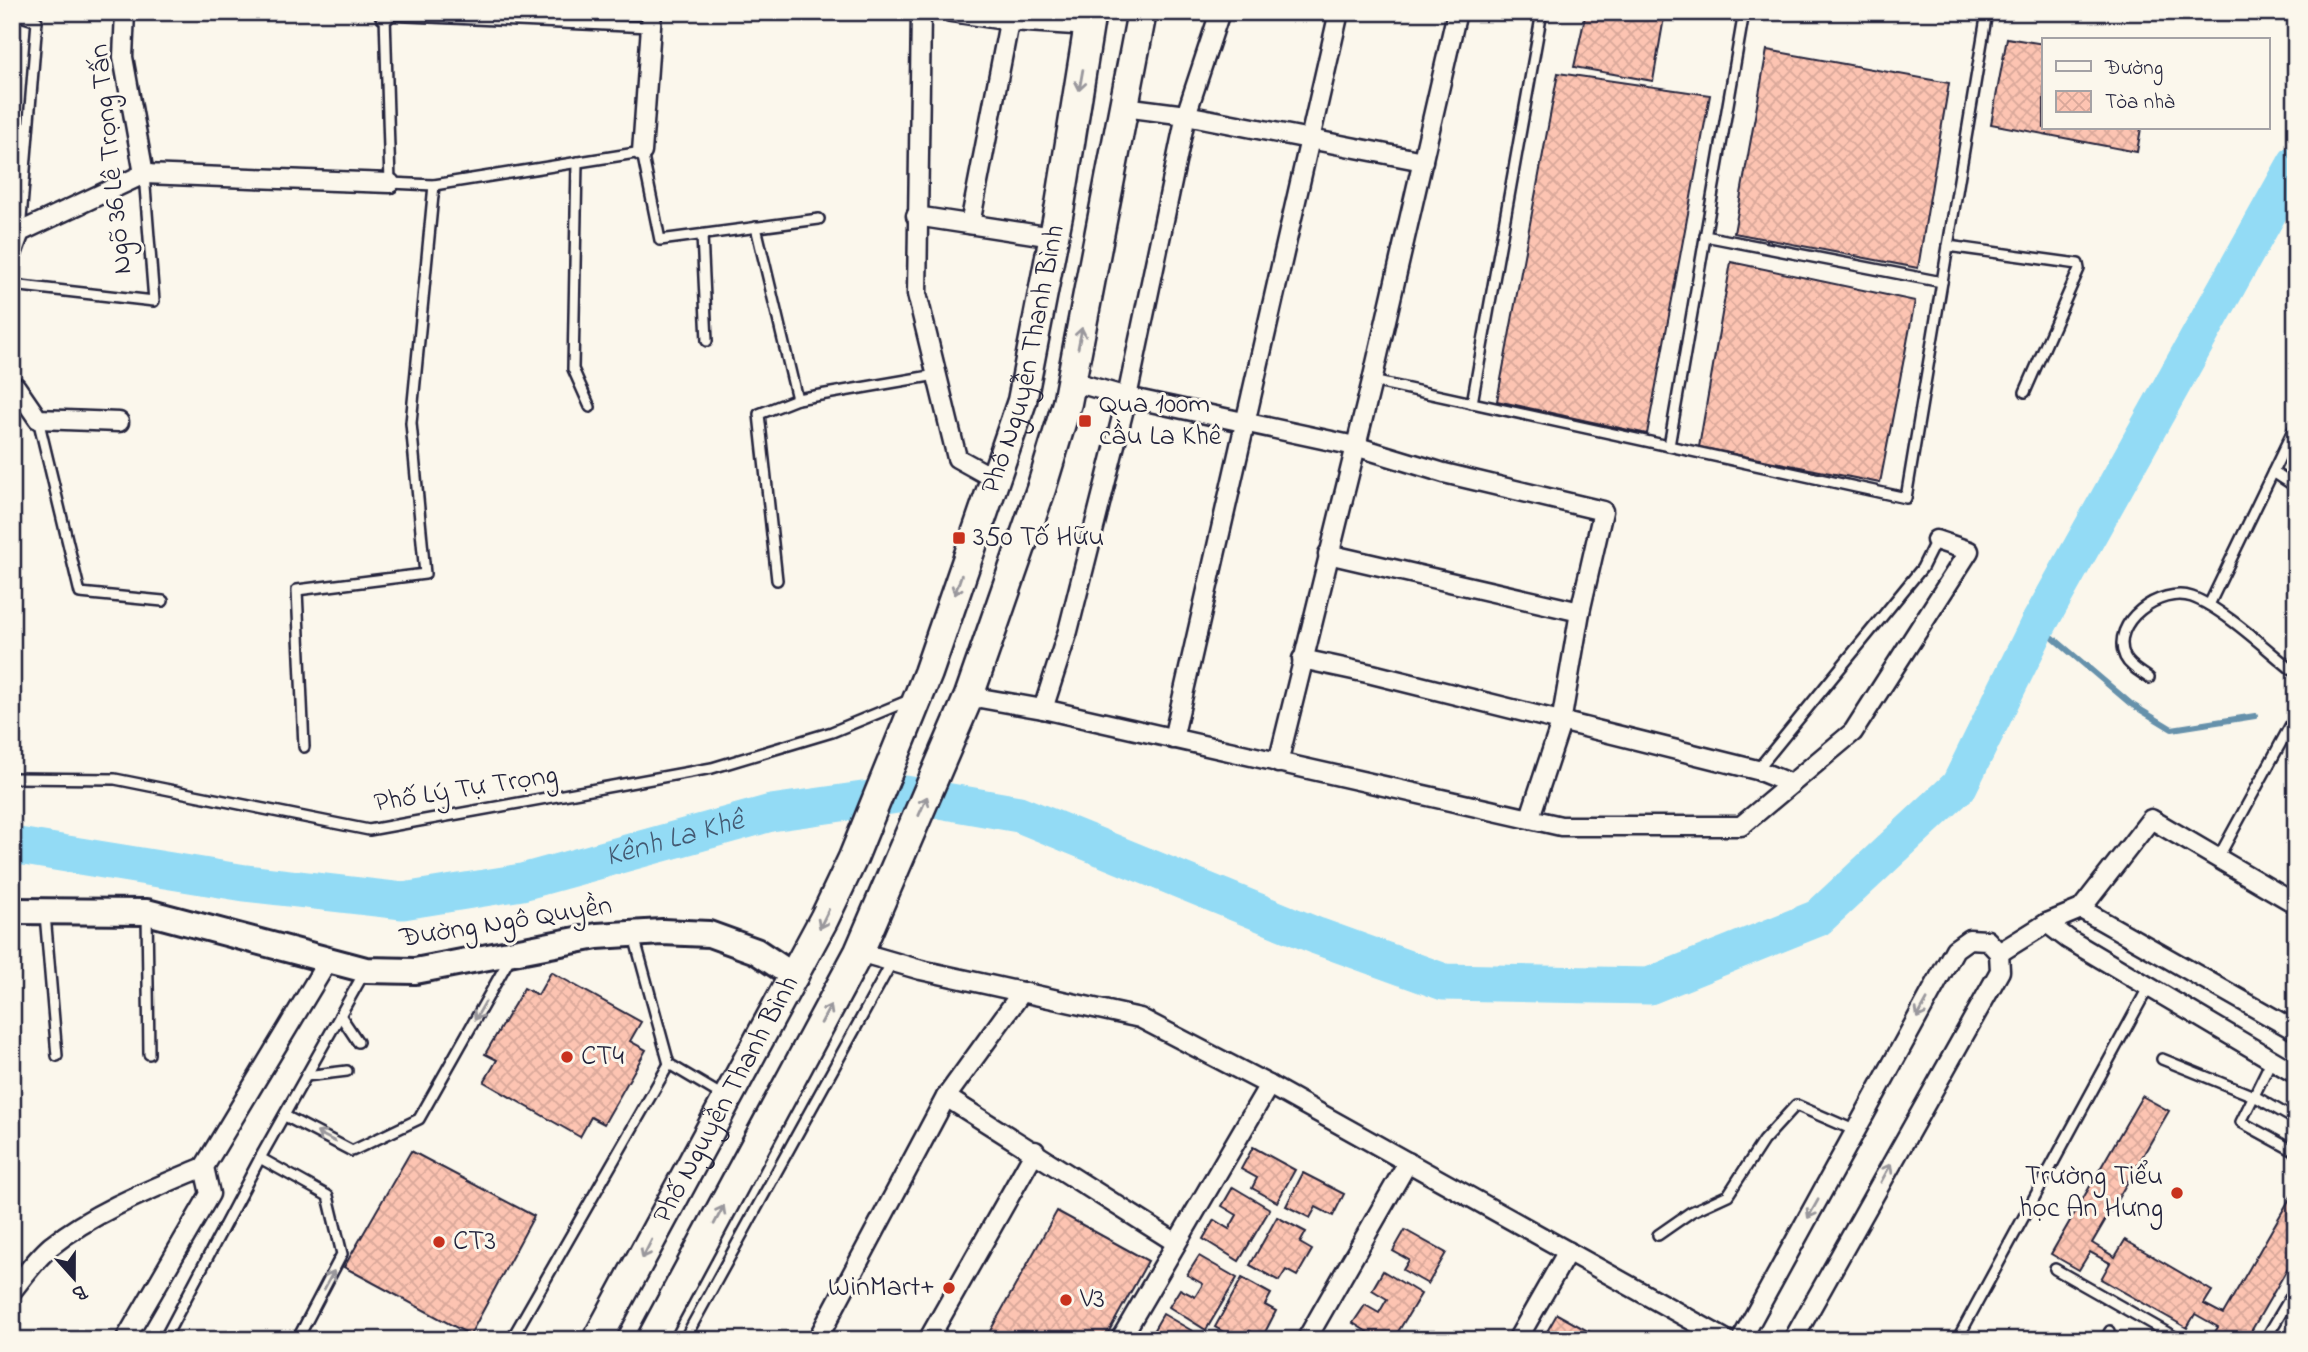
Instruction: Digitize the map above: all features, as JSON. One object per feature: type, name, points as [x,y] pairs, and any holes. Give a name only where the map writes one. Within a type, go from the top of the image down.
[{"type":"main road","name":"Phố Nguyễn Thanh Bình","points":[[661,1336],[859,952],[969,696],[1041,489],[1071,381],[1142,12]]},
{"type":"main road","name":"Phố Nguyễn Thanh Bình","points":[[597,1340],[726,1098],[795,977],[853,858],[918,697],[1022,401],[1054,237],[1090,19]]},
{"type":"street","name":"Ngõ 36 Lê Trọng Tấn","points":[[125,12],[123,57],[145,174]]},
{"type":"street","points":[[921,12],[916,216],[917,294],[957,458],[995,478]]},
{"type":"street","points":[[951,12],[1090,19]]},
{"type":"street","points":[[1043,709],[1068,631],[1127,397],[1186,115],[1220,12]]},
{"type":"street","points":[[1173,739],[1243,422],[1339,12]]},
{"type":"street","points":[[1278,763],[1372,381],[1457,12]]},
{"type":"street","points":[[970,224],[1011,17]]},
{"type":"street","points":[[642,152],[651,20]]},
{"type":"street","points":[[1124,107],[1186,115],[1423,161]]},
{"type":"street","points":[[12,254],[20,232],[145,174],[390,183]]},
{"type":"street","points":[[916,216],[1054,237]]},
{"type":"street","points":[[1071,381],[1127,397],[1355,446],[1444,473],[1603,511],[1580,612],[1560,723],[1530,817]]},
{"type":"street","points":[[12,387],[16,387],[38,419],[119,422]]},
{"type":"street","points":[[969,696],[1043,709],[1530,817],[1560,827],[1741,826],[1853,732],[1969,551],[1936,540]]},
{"type":"street","points":[[1328,554],[1580,612]]},
{"type":"street","points":[[1302,659],[1758,770],[1791,784]]},
{"type":"street","points":[[1999,953],[2047,923],[2081,909],[2151,819],[2296,904]]},
{"type":"street","name":"Đường Ngô Quyền","points":[[12,911],[45,909],[147,912],[366,970],[415,971],[597,936],[662,932],[709,934],[756,951],[795,977]]},
{"type":"street","points":[[2081,909],[2296,1031]]},
{"type":"street","points":[[2047,923],[2296,1074]]},
{"type":"street","points":[[1741,1340],[1955,949],[1969,939],[1987,940],[1999,953],[2000,971],[1793,1340]]},
{"type":"street","points":[[859,952],[892,962],[1140,1018],[1269,1085],[1727,1340]]},
{"type":"street","points":[[12,1291],[39,1258],[76,1229],[139,1195],[204,1167],[328,959]]},
{"type":"street","points":[[817,1340],[946,1097],[1022,992]]},
{"type":"street","points":[[1120,1340],[1269,1085]]},
{"type":"street","points":[[946,1097],[1175,1242]]},
{"type":"street","points":[[928,1340],[1035,1151]]},
{"type":"street","points":[[1306,1340],[1408,1162]]},
{"type":"street","points":[[125,1340],[209,1194],[204,1167]]},
{"type":"street","points":[[1517,1340],[1568,1251]]},
{"type":"lane","points":[[1472,403],[1542,12]]},
{"type":"lane","points":[[1669,446],[1744,12]]},
{"type":"lane","points":[[1372,381],[1906,499],[1987,12]]},
{"type":"lane","points":[[12,13],[37,21],[20,232]]},
{"type":"lane","points":[[651,20],[384,14],[390,183],[434,185],[642,152],[660,240],[819,219]]},
{"type":"lane","points":[[577,162],[573,369],[590,407]]},
{"type":"lane","name":"Ngõ 36 Lê Trọng Tấn","points":[[12,285],[154,301],[145,174]]},
{"type":"lane","points":[[303,747],[297,590],[425,574],[411,423],[434,185]]},
{"type":"lane","points":[[756,227],[797,399]]},
{"type":"lane","points":[[702,235],[707,341]]},
{"type":"lane","points":[[1705,236],[1942,282]]},
{"type":"lane","points":[[1948,246],[2078,264],[2079,269],[2025,392]]},
{"type":"lane","points":[[777,580],[759,414],[797,399],[936,375]]},
{"type":"lane","points":[[38,419],[80,593],[163,601]]},
{"type":"lane","points":[[2209,605],[2296,424]]},
{"type":"lane","points":[[2273,472],[2296,487]]},
{"type":"lane","points":[[1758,770],[1922,568],[1936,540]]},
{"type":"lane","points":[[2149,678],[2125,657],[2123,645],[2126,632],[2146,605],[2159,597],[2176,594],[2190,596],[2209,605],[2296,673]]},
{"type":"lane","name":"Phố Lý Tự Trọng","points":[[12,778],[115,779],[369,830],[712,768],[832,732],[918,697]]},
{"type":"lane","points":[[2217,860],[2296,715]]},
{"type":"lane","points":[[45,909],[57,1056]]},
{"type":"lane","points":[[147,912],[149,1054]]},
{"type":"lane","points":[[512,1340],[668,1064],[634,934]]},
{"type":"lane","points":[[285,1116],[352,1151],[419,1119],[513,952]]},
{"type":"lane","points":[[684,1340],[892,962]]},
{"type":"lane","points":[[164,1340],[260,1158],[366,970]]},
{"type":"lane","points":[[1957,1340],[2149,986]]},
{"type":"lane","points":[[340,1015],[358,1042]]},
{"type":"lane","points":[[2162,1059],[2256,1097],[2296,1120]]},
{"type":"lane","points":[[2272,1059],[2256,1097],[2241,1122],[2296,1152]]},
{"type":"lane","points":[[668,1064],[726,1098]]},
{"type":"lane","points":[[306,1076],[347,1071]]},
{"type":"lane","points":[[1658,1235],[1691,1212],[1728,1195],[1763,1141],[1796,1105],[1856,1130]]},
{"type":"lane","points":[[260,1158],[328,1196],[342,1254],[297,1340]]},
{"type":"lane","points":[[2055,1269],[2180,1340]]},
{"type":"lane","points":[[2265,1340],[2296,1288]]},
{"type":"building","points":[[1586,12],[1665,12],[1653,81],[1574,67]]},
{"type":"building","points":[[2007,38],[2042,44],[2042,130],[2141,130],[2137,152],[1991,124]]},
{"type":"building","points":[[1767,50],[1949,83],[1918,268],[1734,233]]},
{"type":"building","points":[[1558,73],[1710,95],[1647,434],[1497,401]]},
{"type":"building","points":[[1731,262],[1915,301],[1880,483],[1699,447]]},
{"type":"building","name":"CT4","points":[[551,972],[641,1022],[630,1041],[646,1050],[604,1124],[591,1117],[580,1137],[484,1082],[497,1060],[485,1054],[524,988],[538,995]]},
{"type":"building","points":[[2142,1096],[2169,1111],[2092,1243],[2115,1257],[2125,1240],[2212,1291],[2204,1304],[2223,1314],[2296,1188],[2296,1254],[2246,1340],[2210,1340],[2218,1327],[2195,1314],[2187,1328],[2101,1279],[2110,1263],[2090,1252],[2079,1270],[2051,1254]]},
{"type":"building","points":[[1253,1147],[1295,1170],[1277,1202],[1252,1188],[1257,1178],[1241,1169]]},
{"type":"building","name":"CT3","points":[[411,1151],[534,1216],[470,1335],[344,1267]]},
{"type":"building","points":[[1303,1173],[1344,1194],[1333,1216],[1316,1207],[1310,1218],[1286,1206]]},
{"type":"building","points":[[1233,1187],[1270,1209],[1239,1261],[1203,1239],[1214,1220],[1229,1229],[1237,1215],[1222,1206]]},
{"type":"building","name":"V3","points":[[1057,1211],[1148,1261],[1104,1340],[985,1340]]},
{"type":"building","points":[[1277,1217],[1306,1232],[1300,1243],[1312,1250],[1297,1276],[1286,1270],[1279,1281],[1250,1265]]},
{"type":"building","points":[[1405,1230],[1446,1253],[1428,1284],[1403,1270],[1409,1260],[1393,1251]]},
{"type":"building","points":[[1199,1256],[1237,1278],[1206,1330],[1169,1307],[1180,1289],[1195,1297],[1203,1284],[1187,1275]]},
{"type":"building","points":[[1383,1271],[1421,1294],[1393,1340],[1380,1340],[1353,1323],[1365,1305],[1379,1313],[1387,1299],[1372,1290]]},
{"type":"building","points":[[1242,1278],[1271,1294],[1265,1305],[1276,1311],[1262,1338],[1250,1331],[1246,1340],[1238,1340],[1215,1327]]},
{"type":"building","points":[[1163,1314],[1201,1336],[1198,1340],[1163,1340],[1152,1333]]},
{"type":"building","points":[[1557,1314],[1599,1337],[1597,1340],[1553,1340],[1545,1335]]},
{"type":"waterway","name":"Kênh La Khê","points":[[12,845],[245,883],[403,901],[522,882],[771,813],[905,794],[1019,814],[1317,936],[1444,982],[1649,986],[1818,918],[1959,786],[2038,625],[2296,163]]},
{"type":"waterway","points":[[2038,625],[2131,704],[2172,729],[2255,716]]},
{"type":"place","name":"Qua 100m cầu La Khê","points":[[1085,421]]},
{"type":"place","name":"350 Tố Hữu","points":[[959,538]]},
{"type":"place","name":"CT4","points":[[567,1057]]},
{"type":"place","name":"Trường Tiểu học An Hưng","points":[[2177,1193]]},
{"type":"place","name":"CT3","points":[[439,1242]]},
{"type":"place","name":"WinMart+","points":[[949,1288]]},
{"type":"place","name":"V3","points":[[1066,1300]]}]
